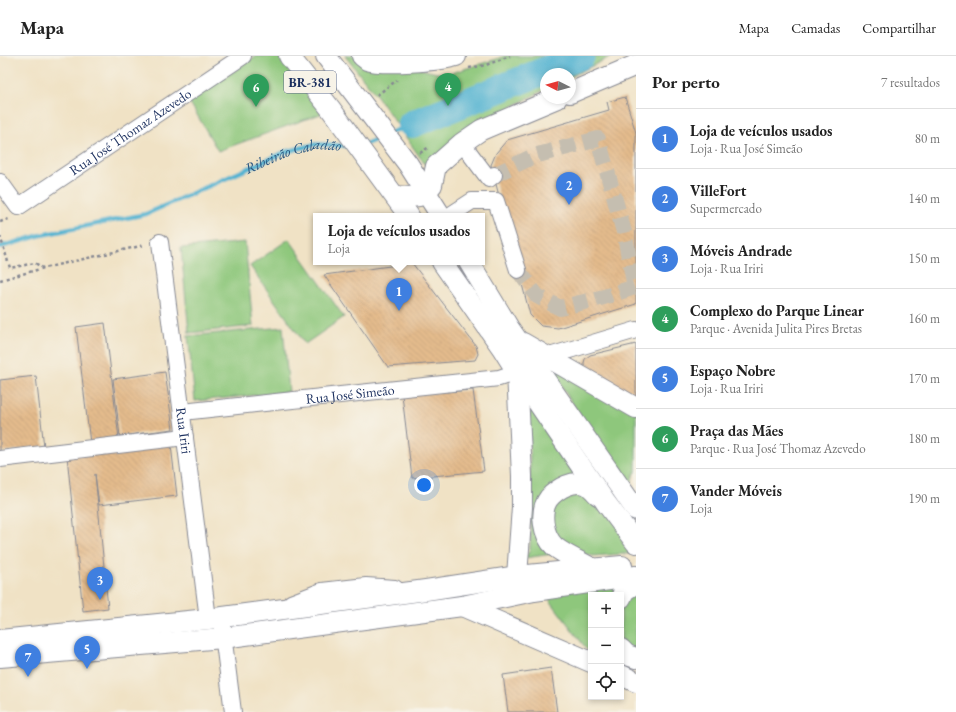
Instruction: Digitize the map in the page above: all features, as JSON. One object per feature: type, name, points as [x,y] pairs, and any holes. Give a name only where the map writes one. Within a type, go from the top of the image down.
[{"type":"main road","name":"BR-381","points":[[289,56],[381,176],[390,192],[395,196]]},
{"type":"main road","name":"BR-381","points":[[326,56],[428,188]]},
{"type":"main road","points":[[362,56],[367,60],[385,62],[400,59],[446,59],[456,56]]},
{"type":"main road","points":[[576,90],[636,65]]},
{"type":"main road","points":[[395,196],[419,196],[428,188],[436,166],[462,143],[481,130],[543,104]]},
{"type":"main road","points":[[428,188],[440,213]]},
{"type":"main road","points":[[395,196],[407,213]]},
{"type":"main road","points":[[444,265],[502,348],[532,364],[636,408]]},
{"type":"main road","points":[[470,265],[532,364],[606,503]]},
{"type":"main road","points":[[532,364],[636,510]]},
{"type":"main road","points":[[517,576],[522,507],[522,476],[532,364]]},
{"type":"main road","points":[[592,568],[555,547],[547,535],[543,517],[548,499],[566,485],[579,483],[589,486],[606,503],[636,543]]},
{"type":"main road","points":[[0,640],[215,618],[426,590],[517,576],[636,565]]},
{"type":"main road","points":[[0,657],[223,638],[462,606],[534,592],[636,576]]},
{"type":"main road","points":[[624,592],[636,583]]},
{"type":"main road","points":[[462,606],[588,661]]},
{"type":"main road","points":[[624,652],[627,655],[636,658]]},
{"type":"main road","points":[[624,676],[636,682]]},
{"type":"street","name":"Rua José Thomaz Azevedo","points":[[0,182],[18,207],[243,56]]},
{"type":"street","points":[[462,143],[492,177],[496,201],[518,270]]},
{"type":"street","points":[[454,213],[472,201],[496,201]]},
{"type":"street","name":"Rua Iriri","points":[[160,242],[185,437],[215,618],[223,638],[233,712]]},
{"type":"street","name":"Rua José Simeão","points":[[182,412],[499,378],[532,364],[636,330]]},
{"type":"street","points":[[0,459],[185,437]]},
{"type":"path","points":[[0,236],[10,268],[36,262],[44,268]]},
{"type":"path","points":[[0,280],[44,268],[160,242]]},
{"type":"green space","points":[[256,56],[280,56],[323,113],[218,151],[189,101]]},
{"type":"green space","points":[[345,56],[357,56],[445,75],[506,56],[612,56],[576,74],[576,68],[540,68],[540,92],[494,116],[431,173],[377,96]]},
{"type":"green space","points":[[289,239],[344,317],[305,344],[250,266]]},
{"type":"green space","points":[[245,242],[253,326],[189,333],[181,248]]},
{"type":"green space","points":[[283,327],[289,392],[195,401],[188,336]]},
{"type":"green space","points":[[546,362],[636,412],[636,472],[633,476],[629,492]]},
{"type":"green space","points":[[529,400],[583,474],[547,490],[552,554],[525,558],[530,550],[531,526]]},
{"type":"green space","points":[[585,495],[602,501],[636,553],[593,556],[563,549],[552,536],[551,514],[559,502],[569,497]]},
{"type":"green space","points":[[618,583],[614,592],[588,592],[588,651],[546,595]]},
{"type":"green space","points":[[636,589],[636,656],[624,648],[624,604],[631,593]]},
{"type":"building","points":[[625,97],[636,133],[636,304],[558,328],[541,326],[530,315],[491,165],[496,153],[507,140],[609,110],[607,102]]},
{"type":"building","points":[[397,265],[414,265],[476,346],[478,354],[475,360],[388,367],[324,275]]},
{"type":"building","points":[[105,323],[119,439],[90,443],[76,327]]},
{"type":"building","points":[[636,344],[636,397],[584,370],[585,359],[590,355]]},
{"type":"building","points":[[165,372],[173,429],[120,436],[113,379]]},
{"type":"building","points":[[36,376],[44,447],[0,452],[0,380]]},
{"type":"building","points":[[473,390],[484,471],[412,478],[402,395]]},
{"type":"building","points":[[171,445],[177,496],[99,505],[95,474],[108,608],[83,611],[67,456]]},
{"type":"building","points":[[551,668],[557,712],[508,712],[503,675]]},
{"type":"waterway","name":"Ribeirão Caladão","points":[[412,124],[581,56]]},
{"type":"waterway","name":"Ribeirão Caladão","points":[[390,133],[412,124]]},
{"type":"waterway","name":"Ribeirão Caladão","points":[[363,145],[382,137]]},
{"type":"waterway","name":"Ribeirão Caladão","points":[[0,247],[41,235],[146,214],[285,152],[316,144],[350,146]]},
{"type":"tunnel","points":[[494,175],[534,156],[598,139],[624,232],[635,287],[604,297],[560,308],[537,296],[518,270]]},
{"type":"place","name":"Complexo do Parque Linear","points":[[448,106]]},
{"type":"place","name":"Praça das Mães","points":[[256,107]]},
{"type":"place","name":"VilleFort","points":[[569,205]]},
{"type":"place","name":"Loja de veículos usados","points":[[399,311]]},
{"type":"place","name":"Móveis Andrade","points":[[100,600]]},
{"type":"place","name":"Espaço Nobre","points":[[87,669]]},
{"type":"place","name":"Vander Móveis","points":[[28,677]]}]
